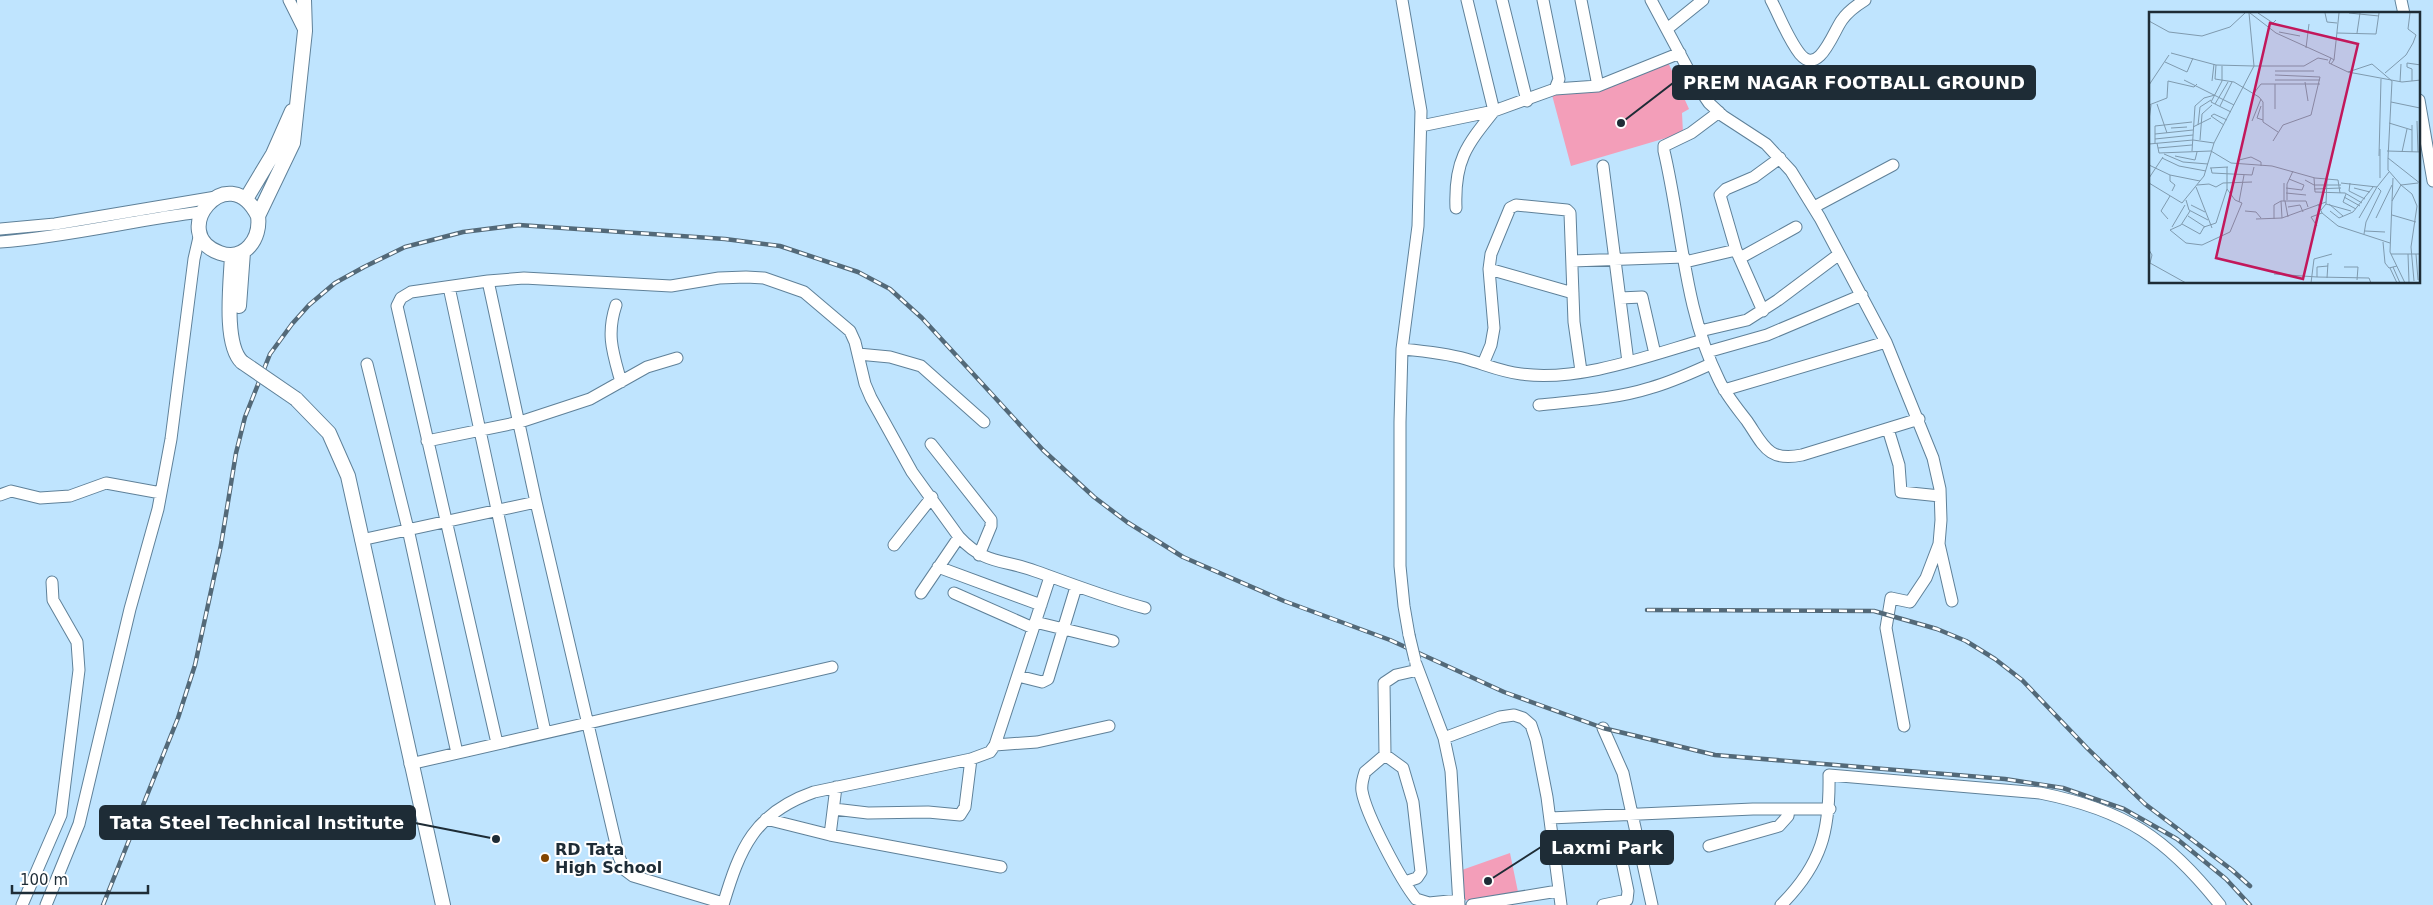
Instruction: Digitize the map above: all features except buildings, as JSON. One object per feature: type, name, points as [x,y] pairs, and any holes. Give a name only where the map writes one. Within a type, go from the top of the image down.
[{"type":"street","points":[[289,0],[304,31]]},
{"type":"street","points":[[258,216],[293,143],[304,31],[304,0]]},
{"type":"street","points":[[1385,755],[1365,772],[1362,792],[1374,822],[1405,882],[1416,899],[1423,902],[1459,903],[1451,771],[1444,738],[1416,665],[1404,606],[1400,566],[1402,349],[1418,226],[1422,110],[1402,0]]},
{"type":"street","points":[[1456,208],[1456,193],[1462,155],[1494,110],[1467,0]]},
{"type":"street","points":[[1502,0],[1527,100]]},
{"type":"street","points":[[1543,0],[1559,79],[1555,90]]},
{"type":"street","points":[[1581,0],[1598,86]]},
{"type":"street","points":[[1651,0],[1709,103],[1766,144],[1791,171],[1814,207],[1886,342],[1919,419],[1933,458],[1940,496],[1939,544],[1926,578],[1910,602],[1891,598],[1886,628],[1904,726]]},
{"type":"street","points":[[1667,30],[1703,0]]},
{"type":"street","points":[[1771,0],[1795,47],[1802,56],[1809,60],[1818,58],[1824,52],[1852,3],[1865,0]]},
{"type":"street","points":[[1421,126],[1494,110],[1555,90],[1598,86],[1680,53]]},
{"type":"street","points":[[246,199],[273,154],[297,102]]},
{"type":"street","points":[[2420,106],[2433,181]]},
{"type":"street","points":[[1719,112],[1692,133],[1664,146],[1684,259],[1702,335],[1711,364],[1724,390],[1763,445],[1774,455],[1788,457],[1802,455],[1919,419]]},
{"type":"street","points":[[1763,311],[1738,254],[1720,194],[1726,189],[1754,177],[1780,158]]},
{"type":"street","points":[[1814,207],[1893,165]]},
{"type":"street","points":[[1603,166],[1628,362]]},
{"type":"street","points":[[0,229],[55,224],[226,194],[246,199],[254,206],[258,216],[260,226],[257,236],[252,245],[238,253],[222,254],[212,250],[204,242],[200,233]]},
{"type":"street","points":[[46,905],[79,824],[130,609],[143,569],[161,493],[171,439],[194,259],[200,233],[199,222],[201,212],[207,203],[216,197]]},
{"type":"street","points":[[1483,364],[1491,345],[1494,328],[1489,269],[1490,254],[1510,208],[1516,205],[1566,210],[1570,213],[1573,293],[1581,371]]},
{"type":"street","points":[[0,242],[39,239],[146,219],[201,212]]},
{"type":"street","points":[[1572,261],[1684,259],[1738,254],[1796,227]]},
{"type":"street","points":[[238,253],[237,322],[232,337],[234,352],[242,362],[296,399],[329,433],[348,476],[410,764],[443,905]]},
{"type":"street","points":[[1402,349],[1441,353],[1483,364],[1504,372],[1537,376],[1581,371],[1628,362],[1733,325],[1763,311],[1838,255]]},
{"type":"street","points":[[1489,269],[1573,293]]},
{"type":"street","points":[[497,743],[397,306],[401,298],[410,292],[524,278],[671,286],[719,278],[764,278],[804,292],[820,308],[850,331],[865,384],[871,398],[900,452],[959,537],[979,555],[995,561],[1024,567],[1076,587],[1146,608]]},
{"type":"street","points":[[488,281],[536,502],[617,849],[625,870],[642,879],[723,904],[744,846],[766,819],[794,799],[836,787],[971,759],[990,752],[996,745],[1050,577]]},
{"type":"street","points":[[448,287],[495,510],[545,732]]},
{"type":"street","points":[[1707,352],[1767,335],[1862,295]]},
{"type":"street","points":[[1620,298],[1642,297],[1655,354]]},
{"type":"street","points":[[616,305],[612,318],[610,339],[621,382]]},
{"type":"street","points":[[1724,390],[1886,342]]},
{"type":"street","points":[[858,354],[890,357],[921,366],[984,422]]},
{"type":"street","points":[[427,441],[520,422],[590,399],[647,367],[677,358]]},
{"type":"street","points":[[367,364],[408,529],[458,753]]},
{"type":"street","points":[[1539,405],[1615,396],[1649,389],[1679,379],[1711,364]]},
{"type":"street","points":[[1888,429],[1899,464],[1901,492],[1940,496]]},
{"type":"street","points":[[930,444],[991,520],[991,526],[979,555]]},
{"type":"street","points":[[0,495],[11,491],[40,498],[70,496],[106,483],[161,493]]},
{"type":"street","points":[[894,545],[932,497]]},
{"type":"street","points":[[361,540],[536,502]]},
{"type":"street","points":[[921,593],[959,537]]},
{"type":"street","points":[[1939,544],[1952,601]]},
{"type":"street","points":[[938,567],[1041,605]]},
{"type":"street","points":[[22,905],[61,815],[79,670],[77,642],[53,600],[52,582]]},
{"type":"street","points":[[1018,676],[1042,682],[1048,679],[1076,587]]},
{"type":"street","points":[[954,592],[1034,625],[1064,629],[1113,641]]},
{"type":"street","points":[[1385,755],[1384,682],[1416,665]]},
{"type":"street","points":[[410,764],[832,667]]},
{"type":"street","points":[[1444,738],[1500,717],[1514,715],[1523,718],[1531,725],[1536,740],[1550,818],[1561,905]]},
{"type":"street","points":[[996,745],[1038,742],[1110,726]]},
{"type":"street","points":[[1603,728],[1624,773],[1652,905]]},
{"type":"street","points":[[1385,755],[1403,768],[1416,817],[1421,872],[1417,878],[1405,882]]},
{"type":"street","points":[[834,809],[868,813],[928,812],[960,816],[965,807],[971,759]]},
{"type":"street","points":[[1782,905],[1800,883],[1819,852],[1826,833],[1830,809],[1829,775],[2040,793],[2074,800],[2109,812],[2140,827],[2173,852],[2220,905]]},
{"type":"street","points":[[830,835],[836,787]]},
{"type":"street","points":[[1709,846],[1779,826],[1788,816],[1789,809]]},
{"type":"street","points":[[1550,818],[1830,809]]},
{"type":"street","points":[[766,819],[830,835],[1001,867]]},
{"type":"street","points":[[1603,905],[1627,900],[1628,891],[1621,857],[1622,854],[1640,850]]},
{"type":"street","points":[[1472,905],[1558,890]]},
{"type":"shaded area","points":[[1667,60],[1689,109],[1682,113],[1683,133],[1571,166],[1552,95]]},
{"type":"shaded area","points":[[1510,853],[1518,892],[1462,901],[1459,871]]},
{"type":"railway","points":[[103,905],[178,718],[195,665],[221,545],[236,453],[245,417],[270,354],[309,305],[335,283],[364,267],[405,247],[463,232],[519,225],[725,239],[780,246],[858,272],[890,289],[922,318],[1043,450],[1094,497],[1127,522],[1183,557],[1284,601],[1390,640],[1504,692],[1603,728],[1715,755],[2005,779],[2063,788],[2124,809],[2177,839],[2226,879],[2250,905]]},
{"type":"railway","points":[[1647,610],[1874,611],[1937,629],[1966,641],[1995,659],[2022,680],[2087,748],[2145,804],[2232,870],[2250,886]]},
{"type":"place","name":"PREM NAGAR FOOTBALL GROUND","points":[[1621,123]]},
{"type":"place","name":"Tata Steel Technical Institute","points":[[496,839]]},
{"type":"place","name":"RD Tata High School","points":[[545,858]]},
{"type":"place","name":"Laxmi Park","points":[[1488,881]]}]
